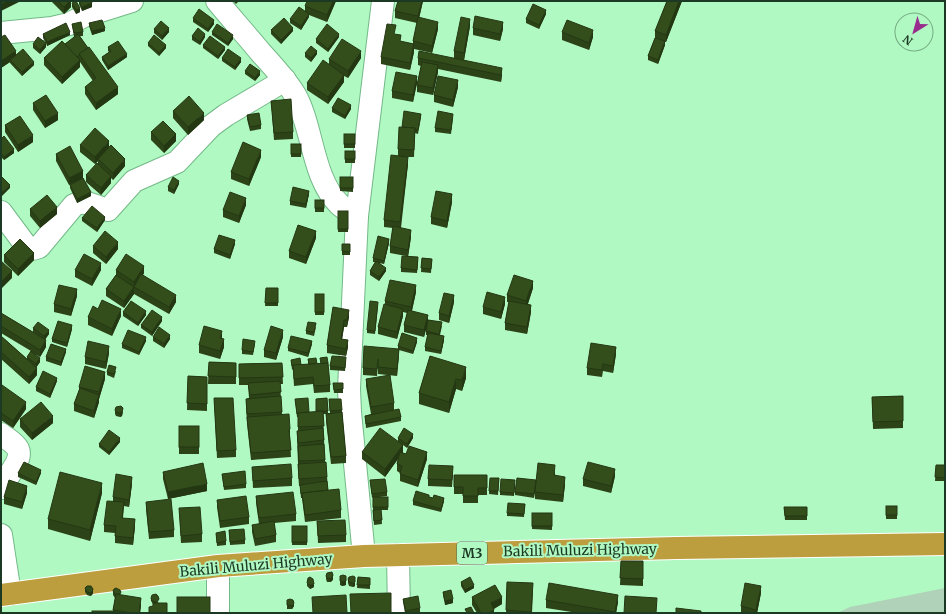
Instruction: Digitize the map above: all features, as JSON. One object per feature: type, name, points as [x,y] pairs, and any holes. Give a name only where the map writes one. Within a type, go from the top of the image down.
[{"type":"highway","name":"Bakili Muluzi Highway","points":[[6,594],[218,566],[364,556],[677,548],[945,544]]},
{"type":"street","points":[[1,33],[52,28],[69,24],[84,16],[132,1]]},
{"type":"street","points":[[217,1],[285,80],[295,95],[301,108],[325,183],[339,204],[357,216]]},
{"type":"street","points":[[364,556],[349,389],[357,216],[382,1]]},
{"type":"street","points":[[1,212],[27,246],[31,249],[35,249],[39,247],[74,205],[78,203],[88,203],[108,210],[134,182],[177,162],[210,126],[226,114],[285,80]]},
{"type":"street","points":[[1,434],[18,448],[19,455],[17,462],[1,488]]},
{"type":"street","points":[[1,535],[6,594]]},
{"type":"street","points":[[398,555],[399,613]]},
{"type":"street","points":[[218,566],[218,613]]},
{"type":"green space","points":[[945,588],[945,613],[837,613],[850,607]]},
{"type":"building","points":[[58,1],[70,1],[64,7]]},
{"type":"building","points":[[76,1],[80,8],[76,10],[72,3]]},
{"type":"building","points":[[79,1],[91,1],[92,3],[82,7]]},
{"type":"building","points":[[307,1],[333,1],[327,15],[305,6]]},
{"type":"building","points":[[398,1],[422,1],[418,16],[395,11]]},
{"type":"building","points":[[667,1],[679,1],[666,35],[655,31]]},
{"type":"building","points":[[533,4],[546,10],[539,25],[526,19]]},
{"type":"building","points":[[299,7],[309,14],[301,26],[290,19]]},
{"type":"building","points":[[199,9],[214,20],[208,29],[193,18]]},
{"type":"building","points":[[475,16],[503,22],[500,34],[473,28]]},
{"type":"building","points":[[418,17],[438,22],[432,46],[413,41]]},
{"type":"building","points":[[461,17],[470,19],[464,53],[454,51]]},
{"type":"building","points":[[284,18],[293,28],[281,40],[271,30]]},
{"type":"building","points":[[102,20],[105,28],[92,31],[89,23]]},
{"type":"building","points":[[567,20],[593,30],[589,43],[562,32]]},
{"type":"building","points":[[161,21],[169,28],[162,36],[154,29]]},
{"type":"building","points":[[81,22],[83,32],[74,33],[72,24]]},
{"type":"building","points":[[66,23],[70,32],[47,42],[43,34]]},
{"type":"building","points":[[217,24],[233,35],[228,43],[212,32]]},
{"type":"building","points":[[327,24],[339,34],[328,49],[316,39]]},
{"type":"building","points":[[387,24],[396,25],[394,34],[401,35],[400,41],[414,44],[410,63],[381,57]]},
{"type":"building","points":[[198,28],[205,34],[200,42],[192,36]]},
{"type":"building","points":[[78,34],[88,48],[77,57],[65,44]]},
{"type":"building","points":[[5,35],[16,51],[1,61],[1,37]]},
{"type":"building","points":[[154,35],[166,45],[159,53],[148,43]]},
{"type":"building","points":[[210,36],[225,47],[218,56],[203,45]]},
{"type":"building","points":[[38,37],[46,43],[40,50],[33,44]]},
{"type":"building","points":[[655,38],[665,41],[658,60],[648,56]]},
{"type":"building","points":[[342,39],[361,51],[348,71],[329,59]]},
{"type":"building","points":[[62,41],[80,60],[62,77],[44,58]]},
{"type":"building","points":[[118,41],[127,54],[108,66],[102,57],[111,51],[108,47]]},
{"type":"building","points":[[311,46],[317,51],[311,58],[305,53]]},
{"type":"building","points":[[89,47],[118,87],[96,103],[85,87],[96,78],[79,54]]},
{"type":"building","points":[[23,49],[34,62],[22,72],[10,60]]},
{"type":"building","points":[[228,49],[241,58],[235,67],[222,58]]},
{"type":"building","points":[[419,51],[502,68],[501,75],[418,58]]},
{"type":"building","points":[[323,60],[344,75],[328,97],[307,83]]},
{"type":"building","points":[[422,62],[438,65],[433,88],[417,85]]},
{"type":"building","points":[[250,64],[260,71],[255,78],[245,71]]},
{"type":"building","points":[[396,72],[417,76],[413,95],[392,91]]},
{"type":"building","points":[[438,76],[458,80],[453,100],[434,95]]},
{"type":"building","points":[[46,95],[58,113],[45,121],[33,103]]},
{"type":"building","points":[[189,96],[204,113],[188,127],[173,111]]},
{"type":"building","points":[[338,98],[351,105],[345,116],[332,108]]},
{"type":"building","points":[[291,99],[293,132],[274,133],[271,101]]},
{"type":"building","points":[[404,111],[421,114],[418,130],[415,128],[402,127]]},
{"type":"building","points":[[438,111],[453,114],[451,130],[435,128]]},
{"type":"building","points":[[259,113],[261,125],[250,127],[247,115]]},
{"type":"building","points":[[20,116],[33,135],[18,145],[5,125]]},
{"type":"building","points":[[163,121],[176,134],[164,146],[151,132]]},
{"type":"building","points":[[399,127],[415,128],[414,150],[398,149]]},
{"type":"building","points":[[95,128],[109,141],[95,157],[80,145]]},
{"type":"building","points":[[344,134],[355,134],[355,144],[344,144]]},
{"type":"building","points":[[4,136],[14,149],[4,157],[1,153],[1,139]]},
{"type":"building","points":[[243,142],[261,150],[249,179],[231,172]]},
{"type":"building","points":[[291,144],[301,144],[301,154],[291,154]]},
{"type":"building","points":[[111,145],[125,159],[113,173],[98,159]]},
{"type":"building","points":[[70,146],[83,171],[69,178],[56,154]]},
{"type":"building","points":[[345,151],[355,151],[355,159],[345,159]]},
{"type":"building","points":[[391,155],[408,157],[400,222],[384,220]]},
{"type":"building","points":[[97,163],[111,176],[101,188],[86,175]]},
{"type":"building","points":[[2,177],[10,185],[1,193],[1,179]]},
{"type":"building","points":[[173,177],[179,181],[174,190],[168,187]]},
{"type":"building","points":[[340,177],[353,177],[353,188],[340,188]]},
{"type":"building","points":[[83,178],[91,192],[77,199],[70,185]]},
{"type":"building","points":[[293,187],[309,191],[306,204],[290,201]]},
{"type":"building","points":[[436,191],[452,194],[447,221],[431,217]]},
{"type":"building","points":[[230,192],[246,198],[239,216],[223,210]]},
{"type":"building","points":[[47,195],[57,207],[40,221],[30,209]]},
{"type":"building","points":[[315,200],[324,200],[324,208],[315,208]]},
{"type":"building","points":[[92,206],[105,217],[97,228],[82,218]]},
{"type":"building","points":[[338,211],[348,211],[348,229],[338,229]]},
{"type":"building","points":[[298,225],[316,231],[306,257],[289,251]]},
{"type":"building","points":[[393,226],[411,230],[408,250],[390,246]]},
{"type":"building","points":[[105,231],[118,242],[106,257],[93,246]]},
{"type":"building","points":[[219,235],[235,240],[230,255],[214,249]]},
{"type":"building","points":[[378,236],[389,239],[384,261],[373,258]]},
{"type":"building","points":[[20,239],[34,253],[18,269],[4,255]]},
{"type":"building","points":[[342,244],[350,244],[350,252],[342,251]]},
{"type":"building","points":[[84,254],[101,263],[92,279],[75,270]]},
{"type":"building","points":[[126,254],[144,266],[134,282],[116,270]]},
{"type":"building","points":[[402,256],[418,257],[417,270],[401,268]]},
{"type":"building","points":[[422,258],[432,259],[431,269],[421,268]]},
{"type":"building","points":[[1,261],[12,271],[1,282]]},
{"type":"building","points":[[376,261],[386,268],[379,277],[370,271]]},
{"type":"building","points":[[141,274],[176,295],[169,307],[134,287]]},
{"type":"building","points":[[116,275],[134,287],[124,301],[106,289]]},
{"type":"building","points":[[514,275],[533,281],[526,301],[507,295]]},
{"type":"building","points":[[390,280],[416,285],[411,307],[385,301]]},
{"type":"building","points":[[59,285],[77,289],[71,309],[54,304]]},
{"type":"building","points":[[266,288],[278,288],[278,303],[265,303]]},
{"type":"building","points":[[487,292],[505,297],[501,312],[483,307]]},
{"type":"building","points":[[444,293],[454,295],[449,316],[439,313]]},
{"type":"building","points":[[315,294],[324,294],[324,312],[315,312]]},
{"type":"building","points":[[102,300],[121,309],[112,329],[88,317],[93,306],[98,309]]},
{"type":"building","points":[[131,301],[146,311],[138,323],[123,312]]},
{"type":"building","points":[[370,301],[378,302],[375,331],[367,330]]},
{"type":"building","points":[[509,301],[531,305],[527,327],[505,323]]},
{"type":"building","points":[[384,304],[403,309],[397,332],[378,327]]},
{"type":"building","points":[[333,307],[349,310],[347,320],[344,320],[341,339],[348,340],[346,349],[327,345]]},
{"type":"building","points":[[152,310],[162,317],[152,332],[141,325]]},
{"type":"building","points":[[408,310],[428,315],[424,330],[404,325]]},
{"type":"building","points":[[1,313],[46,340],[40,350],[1,326]]},
{"type":"building","points":[[428,320],[442,322],[439,334],[426,331]]},
{"type":"building","points":[[58,321],[72,325],[67,343],[52,339]]},
{"type":"building","points":[[38,322],[49,330],[44,336],[33,328]]},
{"type":"building","points":[[308,322],[316,323],[314,332],[306,331]]},
{"type":"building","points":[[204,326],[222,331],[220,338],[224,339],[220,351],[199,345]]},
{"type":"building","points":[[271,326],[283,330],[276,353],[264,350]]},
{"type":"building","points":[[159,327],[170,335],[164,344],[153,337]]},
{"type":"building","points":[[128,330],[146,337],[139,352],[122,344]]},
{"type":"building","points":[[402,333],[417,338],[413,351],[398,346]]},
{"type":"building","points":[[428,333],[444,336],[441,351],[425,347]]},
{"type":"building","points":[[1,336],[37,368],[29,377],[1,352]]},
{"type":"building","points":[[291,336],[312,341],[308,353],[288,348]]},
{"type":"building","points":[[243,339],[255,341],[253,352],[242,350]]},
{"type":"building","points":[[88,341],[109,346],[106,362],[85,357]]},
{"type":"building","points":[[591,343],[616,347],[613,366],[603,364],[602,370],[587,368]]},
{"type":"building","points":[[51,344],[66,349],[61,362],[46,357]]},
{"type":"building","points":[[364,346],[399,349],[397,369],[378,367],[378,359],[377,369],[363,368]]},
{"type":"building","points":[[31,351],[40,358],[36,364],[27,357]]},
{"type":"building","points":[[332,356],[346,357],[345,368],[330,366]]},
{"type":"building","points":[[430,356],[466,367],[462,380],[456,379],[449,402],[419,393]]},
{"type":"building","points":[[327,357],[328,363],[321,364],[320,358]]},
{"type":"building","points":[[300,358],[301,365],[292,366],[291,360]]},
{"type":"building","points":[[316,358],[317,364],[309,364],[308,359]]},
{"type":"building","points":[[209,362],[236,363],[236,377],[208,376]]},
{"type":"building","points":[[282,363],[283,377],[239,378],[239,364]]},
{"type":"building","points":[[328,363],[330,385],[314,386],[313,377],[294,379],[293,365]]},
{"type":"building","points":[[109,365],[116,367],[114,374],[107,372]]},
{"type":"building","points":[[85,366],[105,372],[99,392],[79,387]]},
{"type":"building","points":[[43,371],[57,378],[50,394],[36,387]]},
{"type":"building","points":[[390,375],[394,403],[371,407],[366,379]]},
{"type":"building","points":[[188,376],[207,377],[207,404],[187,403]]},
{"type":"building","points":[[280,381],[281,392],[250,395],[248,383]]},
{"type":"building","points":[[333,383],[343,383],[343,389],[334,390]]},
{"type":"building","points":[[2,385],[26,402],[13,421],[1,413]]},
{"type":"building","points":[[80,388],[99,395],[94,411],[74,404]]},
{"type":"building","points":[[281,396],[282,412],[247,414],[246,399]]},
{"type":"building","points":[[903,396],[903,421],[873,422],[872,397]]},
{"type":"building","points":[[214,398],[233,398],[236,450],[217,451]]},
{"type":"building","points":[[308,398],[309,412],[297,414],[295,399]]},
{"type":"building","points":[[327,398],[328,411],[316,411],[316,399]]},
{"type":"building","points":[[329,399],[341,399],[342,410],[330,411]]},
{"type":"building","points":[[41,402],[53,416],[32,433],[20,419]]},
{"type":"building","points":[[121,406],[123,408],[122,412],[116,412],[116,407]]},
{"type":"building","points":[[399,409],[401,417],[366,424],[365,416]]},
{"type":"building","points":[[323,411],[324,426],[298,427],[298,413]]},
{"type":"building","points":[[342,412],[346,456],[331,457],[326,414]]},
{"type":"building","points":[[289,414],[291,450],[251,453],[247,417]]},
{"type":"building","points":[[179,426],[199,426],[199,447],[179,447]]},
{"type":"building","points":[[323,428],[324,440],[298,443],[297,431]]},
{"type":"building","points":[[380,428],[403,445],[385,469],[362,452]]},
{"type":"building","points":[[404,428],[413,434],[407,444],[398,438]]},
{"type":"building","points":[[109,430],[120,438],[109,452],[99,444]]},
{"type":"building","points":[[324,444],[325,460],[299,461],[298,446]]},
{"type":"building","points":[[409,446],[427,452],[418,480],[400,474],[402,466],[397,464],[400,452],[406,454]]},
{"type":"building","points":[[24,462],[41,470],[36,482],[18,473]]},
{"type":"building","points":[[326,462],[327,477],[299,479],[298,464]]},
{"type":"building","points":[[588,462],[615,469],[611,486],[583,479]]},
{"type":"building","points":[[203,463],[207,484],[168,492],[163,472]]},
{"type":"building","points":[[538,463],[555,465],[554,475],[565,477],[563,495],[535,492]]},
{"type":"building","points":[[291,464],[292,478],[253,481],[252,467]]},
{"type":"building","points":[[429,465],[453,466],[452,480],[428,479]]},
{"type":"building","points":[[936,465],[945,465],[945,478],[935,477]]},
{"type":"building","points":[[245,471],[246,484],[224,487],[222,474]]},
{"type":"building","points":[[60,472],[102,483],[90,530],[48,519]]},
{"type":"building","points":[[116,474],[132,477],[129,500],[113,497]]},
{"type":"building","points":[[454,475],[487,475],[487,488],[478,488],[478,496],[463,496],[463,487],[454,487]]},
{"type":"building","points":[[490,478],[499,478],[498,491],[489,491]]},
{"type":"building","points":[[517,478],[536,480],[534,494],[515,492]]},
{"type":"building","points":[[385,479],[387,492],[372,494],[370,480]]},
{"type":"building","points":[[501,479],[515,480],[514,493],[500,492]]},
{"type":"building","points":[[9,480],[27,486],[22,502],[4,497]]},
{"type":"building","points":[[327,481],[328,490],[301,494],[300,485]]},
{"type":"building","points":[[339,489],[341,510],[305,515],[302,493]]},
{"type":"building","points":[[416,491],[429,495],[429,497],[433,498],[434,495],[444,498],[441,509],[413,501]]},
{"type":"building","points":[[293,492],[296,514],[259,518],[256,496]]},
{"type":"building","points":[[246,496],[249,517],[220,521],[217,500]]},
{"type":"building","points":[[373,497],[388,497],[388,507],[373,507]]},
{"type":"building","points":[[171,499],[174,530],[149,532],[146,502]]},
{"type":"building","points":[[107,501],[124,502],[122,518],[135,519],[133,538],[115,536],[116,526],[104,525]]},
{"type":"building","points":[[508,503],[525,504],[524,514],[507,513]]},
{"type":"building","points":[[886,506],[897,506],[897,515],[886,515]]},
{"type":"building","points":[[200,507],[202,534],[181,536],[179,508]]},
{"type":"building","points":[[784,507],[807,507],[807,516],[785,516]]},
{"type":"building","points":[[381,509],[382,520],[374,521],[373,510]]},
{"type":"building","points":[[532,513],[552,513],[552,526],[532,526]]},
{"type":"building","points":[[345,520],[346,535],[318,536],[317,521]]},
{"type":"building","points":[[274,521],[276,535],[255,539],[252,525]]},
{"type":"building","points":[[292,526],[307,526],[307,542],[292,542]]},
{"type":"building","points":[[244,529],[245,540],[230,542],[229,530]]},
{"type":"building","points":[[225,531],[226,541],[217,543],[216,533]]},
{"type":"building","points":[[621,561],[643,561],[643,579],[620,578]]},
{"type":"building","points":[[332,572],[332,578],[327,578],[327,573]]},
{"type":"building","points":[[340,576],[346,576],[346,581],[342,582],[340,581]]},
{"type":"building","points":[[310,577],[313,579],[314,584],[310,585],[307,583],[308,578]]},
{"type":"building","points":[[349,577],[355,577],[355,582],[349,582]]},
{"type":"building","points":[[358,577],[370,578],[370,585],[357,585]]},
{"type":"building","points":[[470,577],[474,585],[465,590],[461,582]]},
{"type":"building","points":[[507,582],[533,583],[531,612],[506,610]]},
{"type":"building","points":[[549,583],[618,595],[615,612],[546,600]]},
{"type":"building","points":[[745,583],[761,586],[756,610],[741,606]]},
{"type":"building","points":[[495,585],[502,597],[491,603],[494,610],[488,613],[481,613],[472,597]]},
{"type":"building","points":[[87,586],[91,586],[93,589],[92,592],[87,592],[85,588]]},
{"type":"building","points":[[116,588],[120,590],[120,594],[116,595],[113,591]]},
{"type":"building","points":[[451,590],[453,599],[445,601],[443,592]]},
{"type":"building","points":[[391,593],[391,613],[351,613],[350,594]]},
{"type":"building","points":[[116,594],[141,598],[139,613],[113,610]]},
{"type":"building","points":[[156,594],[159,599],[157,602],[152,601],[152,595]]},
{"type":"building","points":[[346,595],[347,613],[313,613],[312,597]]},
{"type":"building","points":[[418,596],[420,608],[406,611],[403,599]]},
{"type":"building","points":[[625,596],[657,598],[656,613],[624,613]]},
{"type":"building","points":[[177,597],[210,597],[210,613],[177,613]]},
{"type":"building","points":[[287,600],[293,600],[294,603],[292,606],[287,605]]},
{"type":"building","points":[[153,603],[167,603],[167,613],[149,613],[149,607],[153,606]]},
{"type":"building","points":[[471,607],[474,613],[467,613],[465,609]]},
{"type":"building","points":[[676,608],[701,611],[701,613],[676,613]]},
{"type":"building","points":[[92,611],[115,611],[115,613],[92,613]]}]
